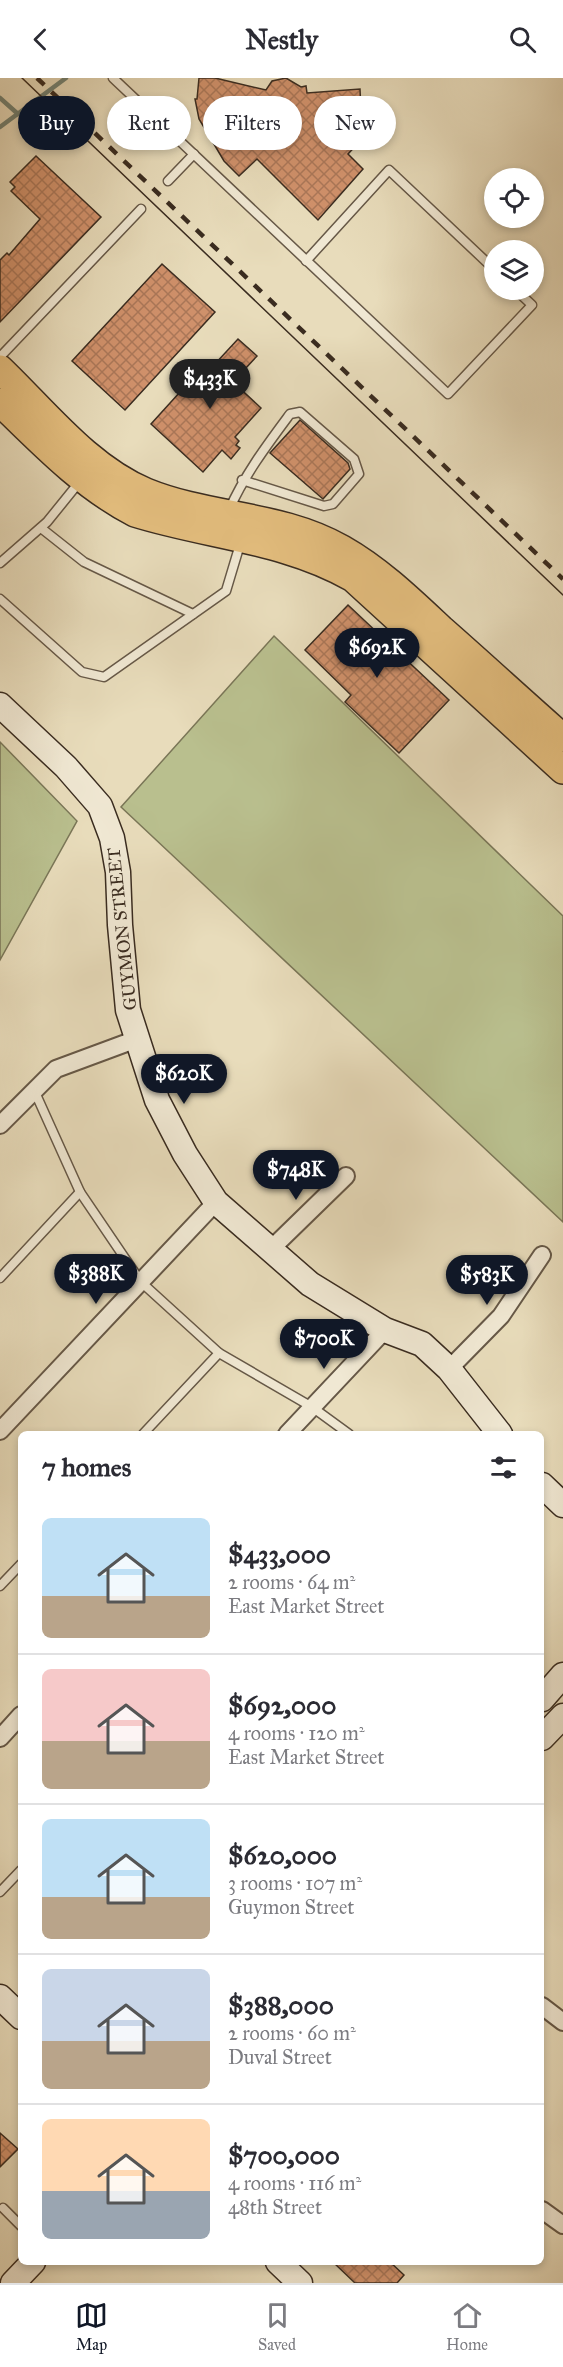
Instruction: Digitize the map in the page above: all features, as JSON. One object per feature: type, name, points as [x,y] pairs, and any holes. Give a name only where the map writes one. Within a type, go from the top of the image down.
[{"type":"main road","points":[[0,369],[81,448],[114,474],[144,491],[175,501],[287,525],[342,549],[385,578],[563,738]]},
{"type":"main road","points":[[0,402],[82,479],[114,502],[135,513],[293,550],[329,564],[353,578],[563,770]]},
{"type":"street","name":"GUYMON STREET","points":[[0,705],[66,767],[100,806],[112,838],[118,872],[120,925],[128,1010],[157,1100],[185,1154],[216,1202],[310,1284],[385,1330],[422,1344],[448,1369],[498,1431]]},
{"type":"street","points":[[0,1125],[33,1089],[56,1069],[137,1039]]},
{"type":"street","points":[[270,1251],[346,1176]]},
{"type":"street","points":[[0,1431],[216,1202]]},
{"type":"street","points":[[448,1369],[501,1316],[542,1255]]},
{"type":"street","points":[[290,1431],[385,1330]]},
{"type":"street","points":[[544,1487],[563,1505]]},
{"type":"street","points":[[544,1698],[563,1675]]},
{"type":"street","points":[[544,1736],[563,1716]]},
{"type":"street","points":[[0,1738],[18,1718]]},
{"type":"street","points":[[0,1997],[18,2014]]},
{"type":"street","points":[[544,2008],[563,2022]]},
{"type":"street","points":[[544,2211],[563,2225]]},
{"type":"street","points":[[13,2283],[30,2265]]},
{"type":"street","points":[[281,2265],[300,2283]]},
{"type":"lane","points":[[113,78],[448,394],[532,305],[527,300]]},
{"type":"lane","points":[[168,181],[194,154]]},
{"type":"lane","points":[[306,261],[389,170],[484,260]]},
{"type":"lane","points":[[0,357],[141,209]]},
{"type":"lane","points":[[228,513],[242,480],[290,414],[300,412],[354,459],[359,474],[333,504],[324,506],[242,480]]},
{"type":"lane","points":[[0,563],[41,528],[82,479]]},
{"type":"lane","points":[[41,528],[84,562],[193,614]]},
{"type":"lane","points":[[0,599],[82,672],[104,677],[226,591],[242,537]]},
{"type":"lane","points":[[33,1089],[80,1192],[141,1282],[219,1353],[312,1407],[345,1431]]},
{"type":"lane","points":[[0,1278],[80,1192]]},
{"type":"lane","points":[[145,1431],[219,1353]]},
{"type":"lane","points":[[0,1586],[18,1567]]},
{"type":"lane","points":[[0,1892],[18,1873]]},
{"type":"lane","points":[[3,2208],[18,2223]]},
{"type":"green space","points":[[274,636],[563,916],[563,1222],[121,807]]},
{"type":"green space","points":[[0,742],[77,821],[0,960]]},
{"type":"building","points":[[199,78],[215,78],[266,90],[272,81],[286,78],[301,87],[306,86],[307,93],[360,89],[360,96],[314,96],[314,150],[352,150],[348,154],[363,169],[318,220],[257,159],[239,176],[224,161],[217,150],[302,150],[302,96],[203,96],[203,126],[199,119],[195,99],[197,99]]},
{"type":"building","points":[[36,156],[101,217],[0,322],[0,260],[7,253],[9,255],[40,219],[11,191],[15,187],[10,182]]},
{"type":"building","points":[[162,264],[215,312],[125,410],[72,361]]},
{"type":"building","points":[[238,339],[257,356],[233,382],[261,408],[235,437],[239,441],[236,445],[240,448],[231,459],[222,450],[203,472],[151,424],[209,360],[214,365]]},
{"type":"building","points":[[300,420],[348,463],[350,469],[323,499],[270,453]]},
{"type":"building","points":[[348,605],[449,700],[399,753],[345,702],[351,695],[305,650]]},
{"type":"building","points":[[0,2133],[18,2149],[0,2167]]},
{"type":"building","points":[[336,2265],[393,2265],[404,2275],[397,2283],[355,2283]]},
{"type":"waterway","points":[[0,127],[66,78]]},
{"type":"waterway","points":[[0,98],[18,114]]},
{"type":"tram line","points":[[22,78],[563,595]]},
{"type":"railway","points":[[37,78],[563,579]]}]
